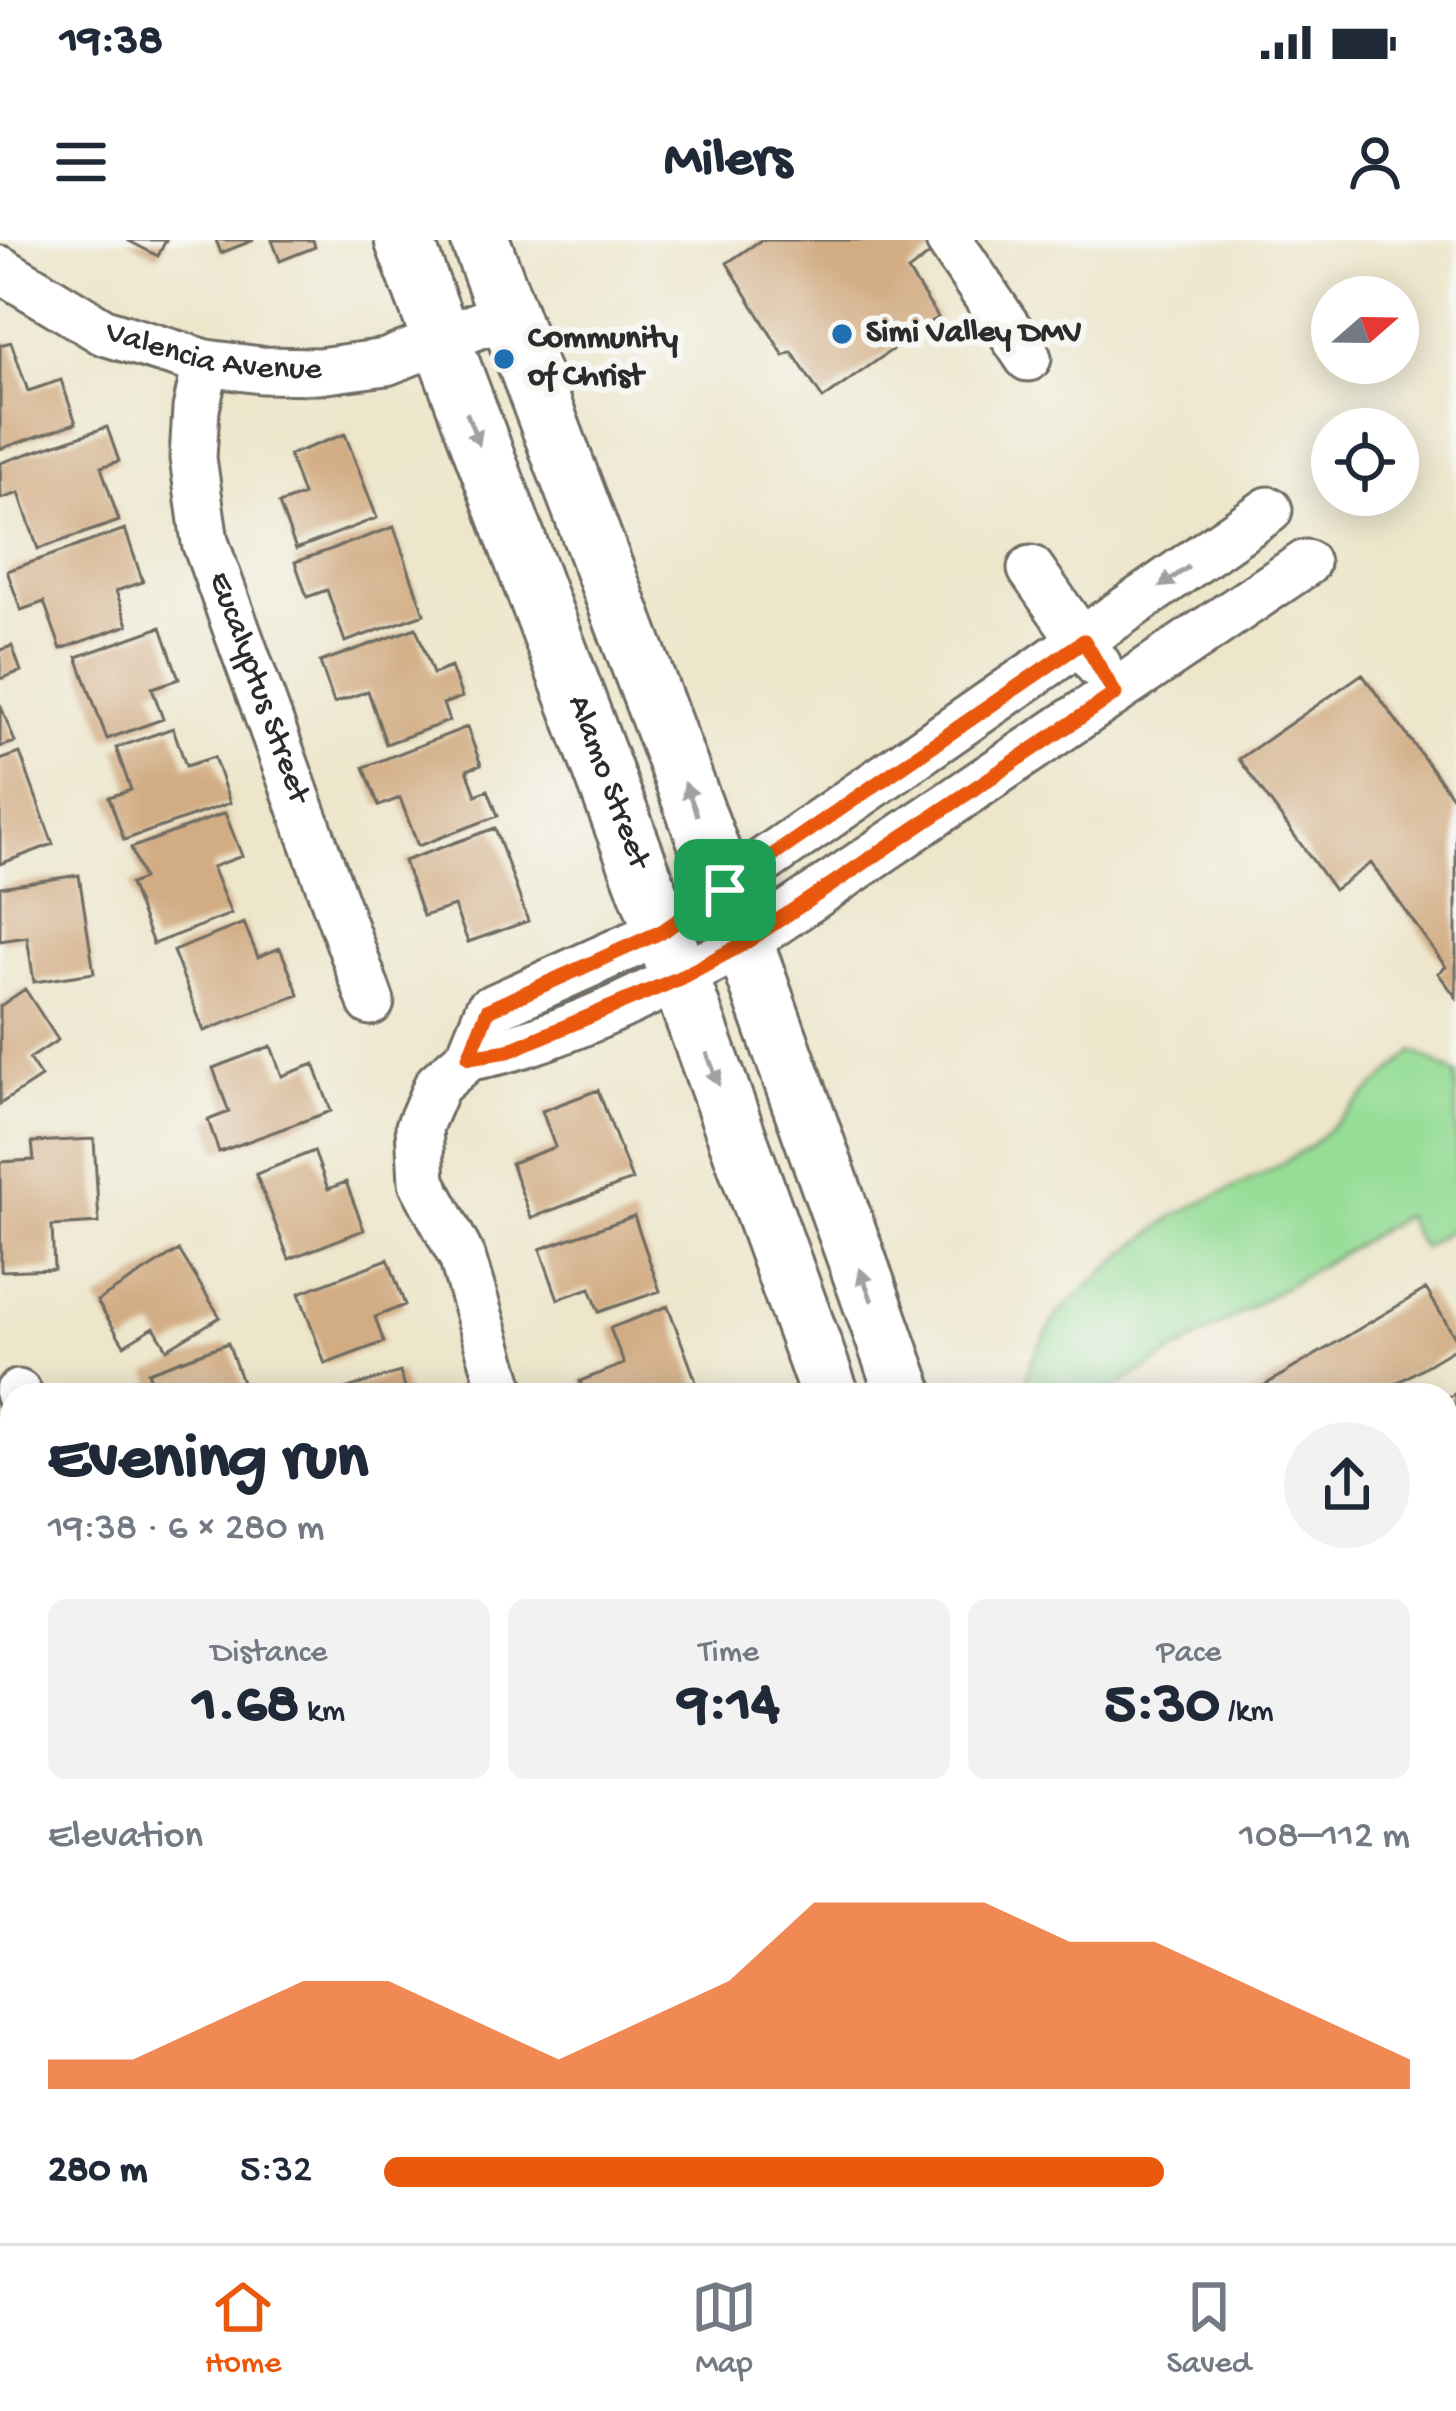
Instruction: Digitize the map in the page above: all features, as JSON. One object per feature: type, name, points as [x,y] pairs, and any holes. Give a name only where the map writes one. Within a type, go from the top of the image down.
[{"type":"main road","name":"Alamo Street","points":[[404,240],[672,954],[826,1383]]},
{"type":"main road","points":[[480,240],[725,890],[901,1383]]},
{"type":"street","points":[[949,240],[1028,358]]},
{"type":"street","name":"Valencia Avenue","points":[[0,269],[104,332],[206,363],[261,370],[320,370],[386,362],[507,314]]},
{"type":"street","name":"Eucalyptus Street","points":[[206,363],[196,409],[193,458],[205,542],[371,1002]]},
{"type":"street","points":[[672,954],[725,890],[1269,510]]},
{"type":"street","points":[[499,1383],[462,1257],[422,1182],[418,1127],[437,1085],[469,1057],[488,1010],[672,954],[743,944],[1306,563]]},
{"type":"street","points":[[1031,569],[1084,641],[1115,694]]},
{"type":"green space","points":[[1414,1051],[1456,1074],[1456,1226],[1422,1248],[1404,1216],[1122,1383],[1026,1383],[1030,1363],[1057,1315],[1120,1258],[1175,1215],[1269,1171],[1310,1146]]},
{"type":"building","points":[[127,240],[166,240],[158,256]]},
{"type":"building","points":[[216,240],[254,240],[221,253]]},
{"type":"building","points":[[272,240],[313,240],[315,247],[280,261]]},
{"type":"building","name":"Simi Valley DMV","points":[[761,240],[939,240],[942,245],[908,271],[938,317],[823,399],[792,352],[784,356],[727,263]]},
{"type":"building","points":[[11,342],[28,391],[61,380],[76,423],[0,449],[0,345]]},
{"type":"building","points":[[107,427],[119,461],[101,467],[119,521],[38,549],[19,493],[1,499],[0,463]]},
{"type":"building","points":[[345,434],[377,518],[296,549],[279,504],[303,495],[289,455]]},
{"type":"building","points":[[394,527],[424,614],[345,642],[327,590],[307,597],[295,562]]},
{"type":"building","points":[[125,529],[143,582],[116,591],[128,625],[61,649],[44,602],[21,610],[7,571]]},
{"type":"building","points":[[161,627],[179,679],[152,688],[163,719],[107,739],[77,657]]},
{"type":"building","points":[[416,628],[433,674],[451,667],[462,697],[443,704],[449,721],[386,744],[368,691],[334,703],[320,662]]},
{"type":"building","points":[[12,646],[21,671],[0,679],[0,650]]},
{"type":"building","points":[[1362,674],[1456,802],[1456,997],[1438,973],[1446,967],[1371,863],[1334,890],[1239,759]]},
{"type":"building","points":[[0,704],[15,742],[0,747]]},
{"type":"building","points":[[467,727],[481,765],[467,770],[476,795],[488,790],[498,816],[418,846],[400,798],[379,806],[364,767]]},
{"type":"building","points":[[173,728],[186,766],[214,757],[230,803],[124,840],[109,797],[131,790],[116,748]]},
{"type":"building","points":[[20,753],[53,844],[0,864],[0,760]]},
{"type":"building","points":[[225,813],[242,856],[212,867],[231,914],[153,944],[130,884],[143,879],[131,848]]},
{"type":"building","points":[[495,828],[528,921],[468,942],[454,906],[423,916],[404,861]]},
{"type":"building","points":[[79,875],[94,973],[34,982],[27,937],[0,941],[0,887]]},
{"type":"building","points":[[244,923],[258,957],[280,948],[299,995],[204,1031],[173,951]]},
{"type":"building","points":[[25,989],[58,1040],[29,1059],[41,1077],[0,1104],[0,1006]]},
{"type":"building","points":[[271,1046],[282,1076],[314,1064],[331,1111],[219,1152],[208,1120],[229,1112],[213,1068]]},
{"type":"building","points":[[598,1090],[632,1180],[531,1218],[511,1163],[555,1147],[542,1111]]},
{"type":"building","points":[[94,1139],[99,1223],[52,1226],[54,1269],[1,1271],[0,1162],[34,1160],[32,1142]]},
{"type":"building","points":[[314,1151],[328,1189],[346,1182],[364,1230],[289,1259],[256,1174]]},
{"type":"building","points":[[634,1216],[660,1291],[599,1312],[590,1288],[558,1299],[540,1249]]},
{"type":"building","points":[[179,1250],[220,1317],[167,1349],[154,1327],[124,1345],[97,1301]]},
{"type":"building","points":[[388,1259],[405,1305],[375,1317],[384,1342],[325,1364],[299,1293]]},
{"type":"building","points":[[1426,1289],[1456,1339],[1456,1348],[1397,1383],[1268,1383]]},
{"type":"building","points":[[668,1306],[697,1383],[581,1383],[624,1364],[610,1328]]},
{"type":"building","points":[[228,1343],[242,1383],[152,1383],[148,1372]]},
{"type":"building","points":[[400,1372],[403,1383],[364,1383]]},
{"type":"place","name":"Simi Valley DMV","points":[[842,334]]},
{"type":"place","name":"Community of Christ","points":[[504,359]]},
{"type":"route","points":[[1084,641],[1115,694],[743,944],[680,978],[508,1051],[469,1057],[488,1010],[663,931],[725,890],[1084,641]]}]
